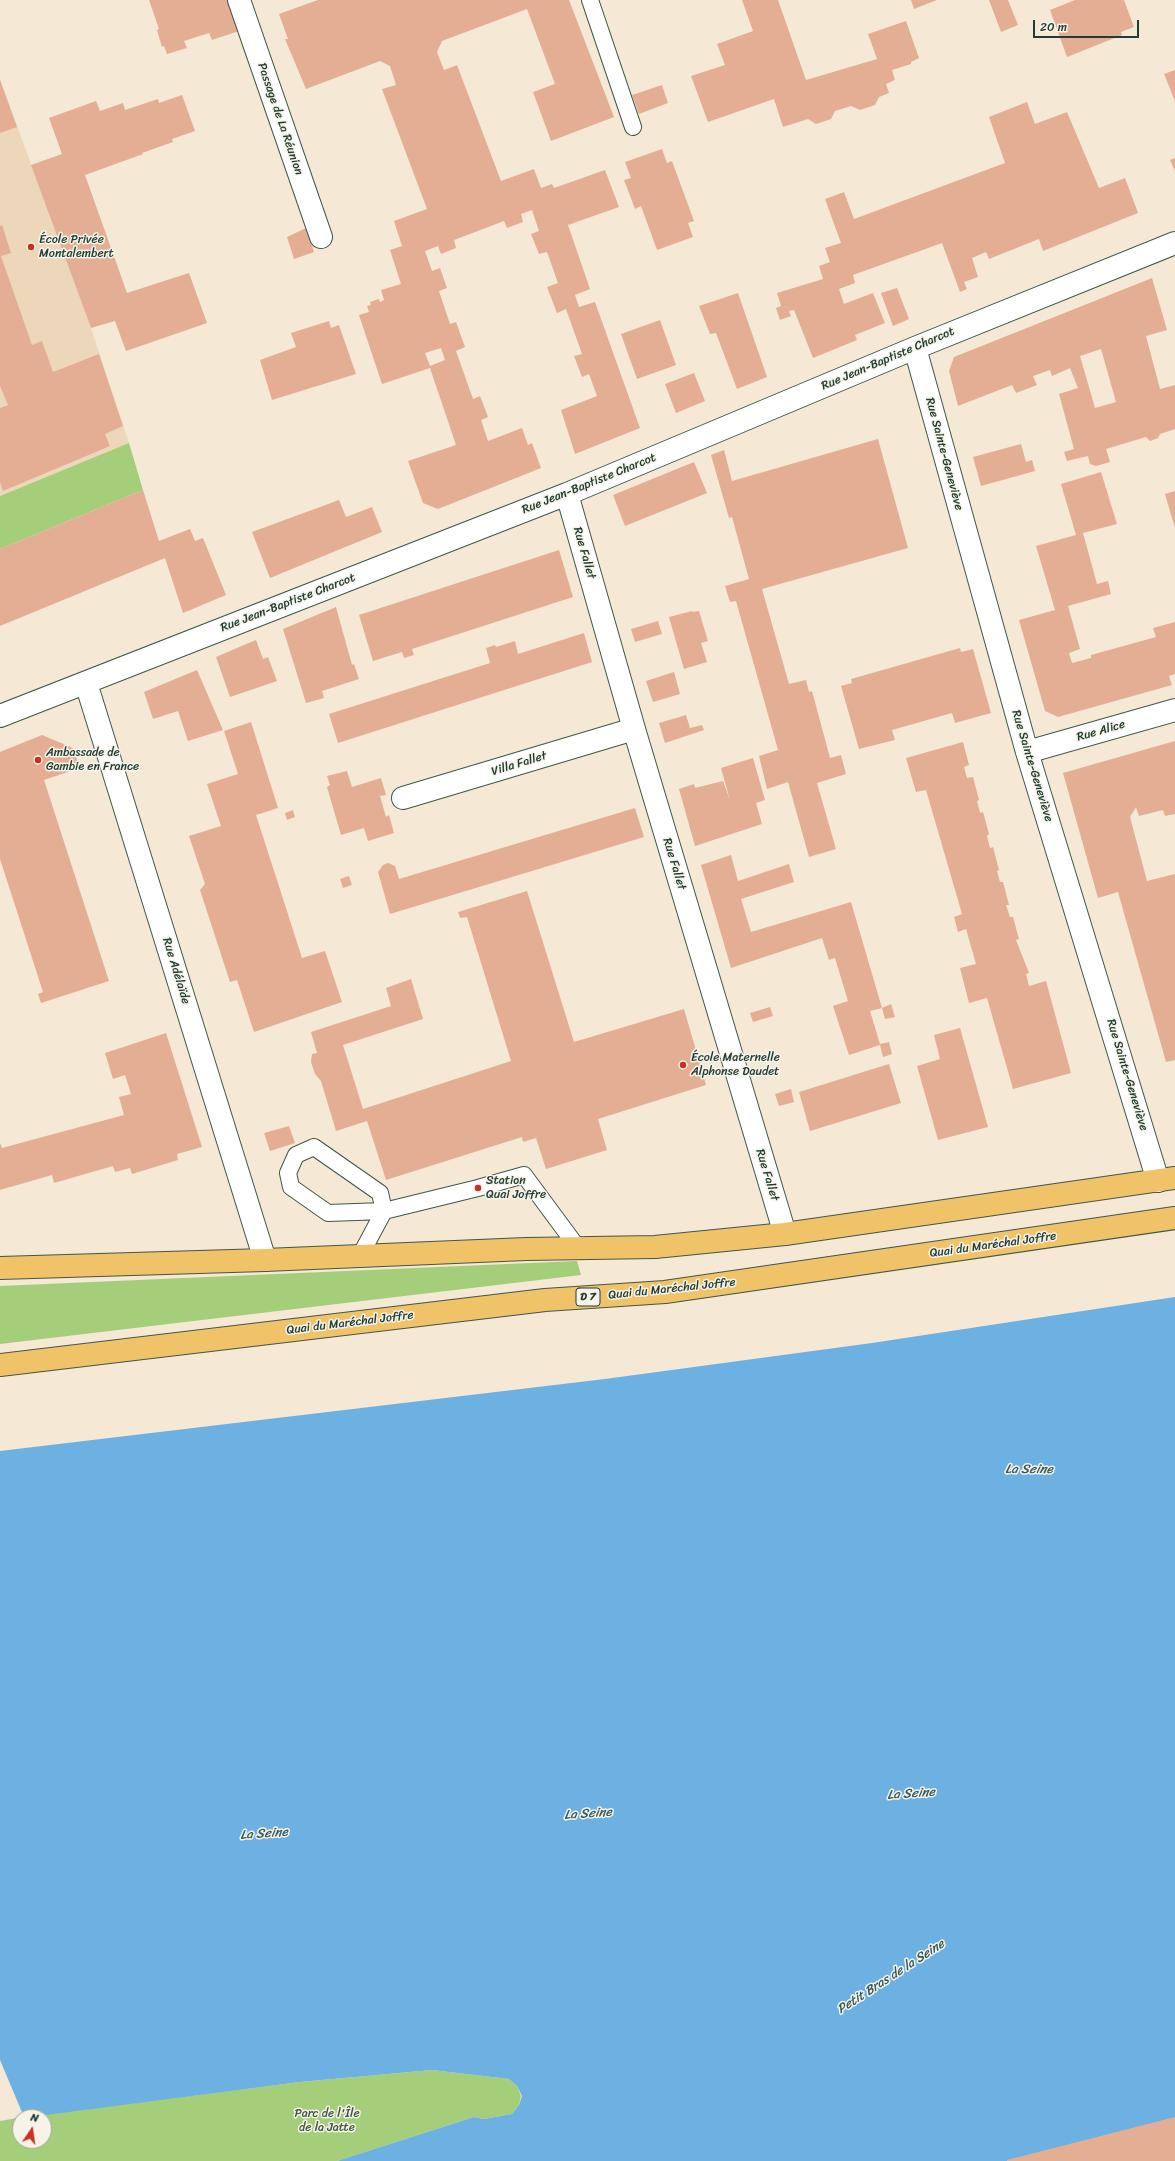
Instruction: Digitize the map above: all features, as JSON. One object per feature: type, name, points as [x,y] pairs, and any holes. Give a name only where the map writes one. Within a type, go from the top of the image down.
[{"type":"main road","points":[[0,1268],[578,1248],[655,1247],[785,1234],[1167,1180]]},
{"type":"main road","name":"Quai du Maréchal Joffre","points":[[0,1365],[545,1300],[665,1292],[1175,1218]]},
{"type":"street","name":"Passage de La Réunion","points":[[239,0],[321,237]]},
{"type":"street","name":"Rue Jean-Baptiste Charcot","points":[[0,716],[566,494],[915,348],[1175,243]]},
{"type":"street","name":"Rue Sainte-Geneviève","points":[[915,348],[1027,752],[1167,1180]]},
{"type":"street","name":"Rue Fallet","points":[[566,494],[634,729],[785,1234]]},
{"type":"street","name":"Rue Adélaïde","points":[[86,683],[265,1260]]},
{"type":"street","name":"Rue Alice","points":[[1027,752],[1175,710]]},
{"type":"street","name":"Villa Fallet","points":[[403,798],[634,729]]},
{"type":"lane","points":[[590,0],[633,127]]},
{"type":"lane","points":[[360,1256],[384,1211],[380,1193],[314,1148],[296,1155],[288,1173],[291,1187],[328,1214],[384,1211],[524,1175],[578,1248]]},
{"type":"shaded area","name":"École Privée Montalembert","points":[[0,79],[91,328],[129,443],[0,496]]},
{"type":"green space","points":[[129,443],[143,490],[0,549],[0,496]]},
{"type":"green space","points":[[577,1261],[581,1275],[0,1344],[0,1286]]},
{"type":"green space","name":"Parc de l'Île de la Jatte","points":[[432,2070],[509,2079],[517,2086],[521,2096],[519,2105],[512,2114],[484,2119],[474,2117],[337,2161],[0,2161],[0,2121],[12,2119],[12,2149],[52,2149],[52,2114],[300,2082]]},
{"type":"water","points":[[1175,1297],[1175,2161],[337,2161],[474,2117],[484,2119],[512,2114],[519,2105],[522,2096],[517,2086],[509,2079],[432,2070],[300,2082],[52,2114],[52,2109],[12,2109],[12,2119],[0,2121],[0,1451],[605,1379],[872,1343]]},
{"type":"pier","points":[[0,2060],[21,2109],[12,2109],[12,2119],[0,2121]]},
{"type":"building","points":[[149,0],[228,0],[239,31],[212,40],[209,33],[184,41],[187,48],[167,54],[164,46],[162,47],[157,30],[159,29]]},
{"type":"building","points":[[318,0],[569,0],[614,117],[551,141],[533,92],[555,84],[527,9],[442,41],[437,52],[444,70],[457,65],[501,181],[534,169],[541,188],[552,184],[554,188],[605,170],[619,207],[568,225],[590,289],[575,295],[579,307],[595,302],[640,428],[575,454],[561,410],[597,396],[589,374],[582,377],[574,356],[582,354],[566,309],[557,313],[547,287],[558,283],[547,252],[539,254],[531,234],[539,231],[532,210],[521,214],[523,222],[507,228],[504,221],[454,240],[456,248],[441,254],[438,246],[425,251],[432,271],[440,268],[447,288],[439,291],[450,324],[456,322],[465,347],[456,351],[473,399],[480,396],[488,417],[481,420],[488,441],[522,428],[528,445],[532,443],[541,468],[438,509],[423,503],[408,461],[456,445],[430,368],[382,384],[359,315],[369,312],[367,306],[371,305],[370,302],[379,299],[380,302],[384,300],[381,290],[401,284],[390,250],[402,246],[394,221],[427,209],[382,89],[396,85],[390,66],[380,61],[306,89],[285,39],[288,39],[279,14]],"holes":[[[441,348],[445,360],[430,366],[425,353]]]},
{"type":"building","points":[[742,0],[778,0],[806,80],[877,59],[868,34],[906,21],[919,58],[911,62],[911,64],[892,70],[895,80],[886,84],[889,93],[879,97],[875,105],[860,110],[851,106],[835,111],[831,119],[816,124],[808,119],[783,127],[774,99],[708,122],[691,76],[725,65],[717,44],[753,31]]},
{"type":"building","points":[[911,0],[937,0],[914,9]]},
{"type":"building","points":[[989,0],[1008,0],[1018,25],[1001,32]]},
{"type":"building","points":[[1075,0],[1124,0],[1134,27],[1121,32],[1122,35],[1067,57],[1050,10]]},
{"type":"building","points":[[1175,70],[1175,101],[1164,74]]},
{"type":"building","points":[[0,80],[17,127],[0,133]]},
{"type":"building","points":[[662,85],[668,103],[639,114],[632,95]]},
{"type":"building","points":[[182,95],[195,131],[172,139],[173,142],[142,153],[143,154],[85,175],[127,293],[189,273],[207,323],[126,351],[115,321],[91,328],[31,165],[62,154],[49,118],[96,101],[100,111],[123,103],[125,110],[158,99],[159,103]]},
{"type":"building","points":[[1027,102],[1035,124],[1067,112],[1099,188],[1125,178],[1138,213],[1043,251],[1039,239],[989,259],[986,252],[972,258],[978,277],[964,282],[967,289],[960,292],[942,243],[853,275],[855,283],[839,289],[844,304],[873,293],[885,323],[855,335],[857,340],[813,358],[794,310],[789,311],[791,316],[780,320],[776,308],[781,306],[777,293],[823,279],[819,266],[830,262],[825,248],[841,243],[825,199],[844,192],[854,219],[1005,163],[989,117]]},
{"type":"building","points":[[662,149],[667,163],[672,161],[694,221],[688,223],[693,237],[657,250],[641,206],[635,209],[624,180],[631,178],[625,162]]},
{"type":"building","points":[[1175,158],[1175,171],[1170,160]]},
{"type":"building","points":[[2,225],[11,253],[1,256],[32,345],[42,341],[53,372],[99,354],[123,426],[105,434],[110,446],[3,491],[0,482],[0,408],[8,405],[0,386],[0,226]]},
{"type":"building","points":[[306,228],[314,252],[294,259],[287,237]]},
{"type":"building","points":[[1152,278],[1167,330],[1146,336],[1160,389],[1175,385],[1175,429],[1160,434],[1158,438],[1150,441],[1146,437],[1106,449],[1110,462],[1096,466],[1090,464],[1088,456],[1067,461],[1064,452],[1074,449],[1059,394],[1078,388],[1070,368],[1052,376],[1050,370],[1033,376],[1037,385],[1016,393],[1012,385],[958,406],[949,371],[954,357]],"holes":[[[1101,349],[1116,402],[1095,408],[1080,356]]]},
{"type":"building","points":[[897,288],[909,319],[893,326],[881,293]]},
{"type":"building","points":[[738,293],[767,377],[737,389],[716,333],[710,334],[699,306]]},
{"type":"building","points":[[660,320],[676,365],[637,379],[621,334]]},
{"type":"building","points":[[329,321],[331,328],[339,325],[356,374],[272,400],[260,360],[296,347],[291,333]]},
{"type":"building","points":[[694,373],[705,401],[676,413],[665,384]]},
{"type":"building","points":[[878,439],[908,548],[762,589],[789,684],[806,680],[809,692],[812,691],[830,758],[841,755],[846,774],[817,783],[836,849],[809,857],[788,782],[767,789],[759,756],[778,750],[736,601],[730,602],[725,586],[749,579],[732,517],[729,518],[711,455],[724,450],[732,481]]},
{"type":"building","points":[[1021,444],[1026,462],[1032,460],[1035,471],[981,486],[973,457]]},
{"type":"building","points":[[694,462],[707,493],[625,526],[613,495]]},
{"type":"building","points":[[1101,472],[1117,524],[1083,533],[1097,584],[1108,581],[1111,594],[1068,606],[1080,649],[1069,653],[1072,663],[1091,658],[1091,655],[1156,637],[1153,628],[1175,622],[1175,674],[1169,676],[1172,685],[1058,717],[1045,711],[1019,620],[1055,610],[1036,546],[1076,535],[1061,484]]},
{"type":"building","points":[[143,490],[159,541],[190,529],[195,541],[203,538],[226,595],[183,613],[165,558],[0,626],[0,549]]},
{"type":"building","points":[[1175,491],[1175,528],[1165,494]]},
{"type":"building","points":[[339,500],[346,517],[372,507],[382,532],[270,578],[252,532]]},
{"type":"building","points":[[559,550],[573,597],[412,649],[414,655],[404,658],[402,652],[373,661],[359,615]]},
{"type":"building","points":[[336,607],[352,665],[354,664],[359,679],[322,691],[324,698],[306,703],[283,629]]},
{"type":"building","points":[[692,611],[699,611],[708,641],[701,643],[707,662],[684,669],[669,617]]},
{"type":"building","points":[[658,621],[662,634],[635,642],[631,629]]},
{"type":"building","points":[[584,633],[592,662],[338,743],[329,714],[490,663],[486,648],[495,645],[496,647],[515,641],[518,654]]},
{"type":"building","points":[[256,640],[263,659],[268,657],[277,681],[230,697],[216,657]]},
{"type":"building","points":[[960,648],[961,652],[973,649],[991,713],[955,723],[952,713],[892,730],[895,740],[859,749],[841,686],[852,683],[851,679]]},
{"type":"building","points":[[197,670],[223,730],[188,741],[178,711],[153,719],[144,692]]},
{"type":"building","points":[[674,672],[680,694],[653,702],[646,681]]},
{"type":"building","points":[[686,715],[690,728],[702,725],[704,730],[665,743],[659,723]]},
{"type":"building","points":[[251,722],[278,808],[256,815],[302,958],[325,951],[342,1002],[254,1032],[237,980],[230,982],[200,890],[205,884],[189,836],[221,826],[207,784],[238,774],[224,731]]},
{"type":"building","points":[[42,735],[73,748],[80,768],[44,780],[109,981],[41,1003],[38,994],[43,992],[0,859],[0,752]]},
{"type":"building","points":[[1175,741],[1175,814],[1165,816],[1163,810],[1139,816],[1136,807],[1130,817],[1147,881],[1175,874],[1175,1060],[1166,1062],[1118,892],[1098,898],[1063,773]]},
{"type":"building","points":[[963,742],[969,765],[964,767],[967,778],[973,777],[979,800],[977,801],[980,813],[983,812],[989,834],[987,836],[990,848],[993,847],[999,870],[997,871],[1000,882],[1003,882],[1009,905],[1006,905],[1010,917],[1013,917],[1019,939],[1016,940],[1029,973],[1026,974],[1029,986],[1046,981],[1071,1073],[1013,1089],[987,998],[969,1003],[960,968],[976,964],[966,929],[958,932],[954,917],[962,914],[926,790],[916,792],[906,758]]},
{"type":"building","points":[[753,758],[765,800],[756,803],[762,824],[695,846],[679,789],[694,784],[695,788],[723,781],[730,800],[721,768]]},
{"type":"building","points":[[347,771],[352,787],[381,778],[386,795],[380,796],[386,817],[389,815],[394,833],[368,841],[364,828],[341,835],[327,787],[330,785],[327,776]]},
{"type":"building","points":[[635,808],[644,837],[390,914],[378,872],[383,865],[388,863],[395,866],[399,879]]},
{"type":"building","points":[[293,810],[295,817],[287,820],[285,813]]},
{"type":"building","points":[[731,855],[738,881],[789,864],[794,882],[741,899],[751,932],[851,902],[882,1008],[870,1011],[880,1044],[889,1042],[892,1054],[883,1057],[880,1045],[849,1055],[833,1006],[848,1001],[835,958],[829,960],[822,938],[731,968],[701,865]]},
{"type":"building","points":[[349,876],[352,885],[343,888],[340,879]]},
{"type":"building","points":[[527,891],[574,1042],[684,1009],[706,1085],[598,1119],[607,1150],[546,1169],[536,1138],[523,1142],[522,1137],[386,1180],[367,1121],[336,1131],[321,1081],[315,1074],[311,1062],[312,1054],[317,1053],[311,1032],[391,1006],[386,988],[411,979],[423,1019],[343,1045],[363,1109],[511,1061],[467,917],[460,918],[458,912]]},
{"type":"building","points":[[891,1004],[895,1017],[885,1019],[882,1008]]},
{"type":"building","points":[[770,1007],[773,1016],[753,1022],[750,1013]]},
{"type":"building","points":[[960,1028],[988,1127],[938,1140],[917,1066],[940,1059],[934,1035]]},
{"type":"building","points":[[166,1033],[202,1147],[177,1154],[178,1160],[132,1174],[130,1168],[115,1172],[113,1166],[54,1183],[52,1175],[0,1190],[0,1143],[2,1148],[124,1115],[119,1097],[131,1094],[125,1075],[113,1079],[105,1053]]},
{"type":"building","points":[[889,1064],[901,1103],[810,1131],[799,1092]]},
{"type":"building","points":[[791,1089],[794,1102],[779,1106],[775,1094]]},
{"type":"building","points":[[289,1126],[295,1143],[270,1151],[264,1133]]},
{"type":"building","points":[[1175,2117],[1175,2161],[1007,2161],[1007,2160]]},
{"type":"place","name":"École Privée Montalembert","points":[[31,247]]},
{"type":"place","name":"Ambassade de Gambie en France","points":[[38,760]]},
{"type":"place","name":"École Maternelle Alphonse Daudet","points":[[683,1065]]},
{"type":"place","name":"Station Quai Joffre","points":[[478,1188]]},
{"type":"water label","name":"La Seine","points":[[1029,1470]]},
{"type":"water label","name":"La Seine","points":[[911,1794]]},
{"type":"water label","name":"La Seine","points":[[588,1814]]},
{"type":"water label","name":"La Seine","points":[[264,1834]]},
{"type":"water label","name":"Petit Bras de la Seine","points":[[891,1977]]}]
